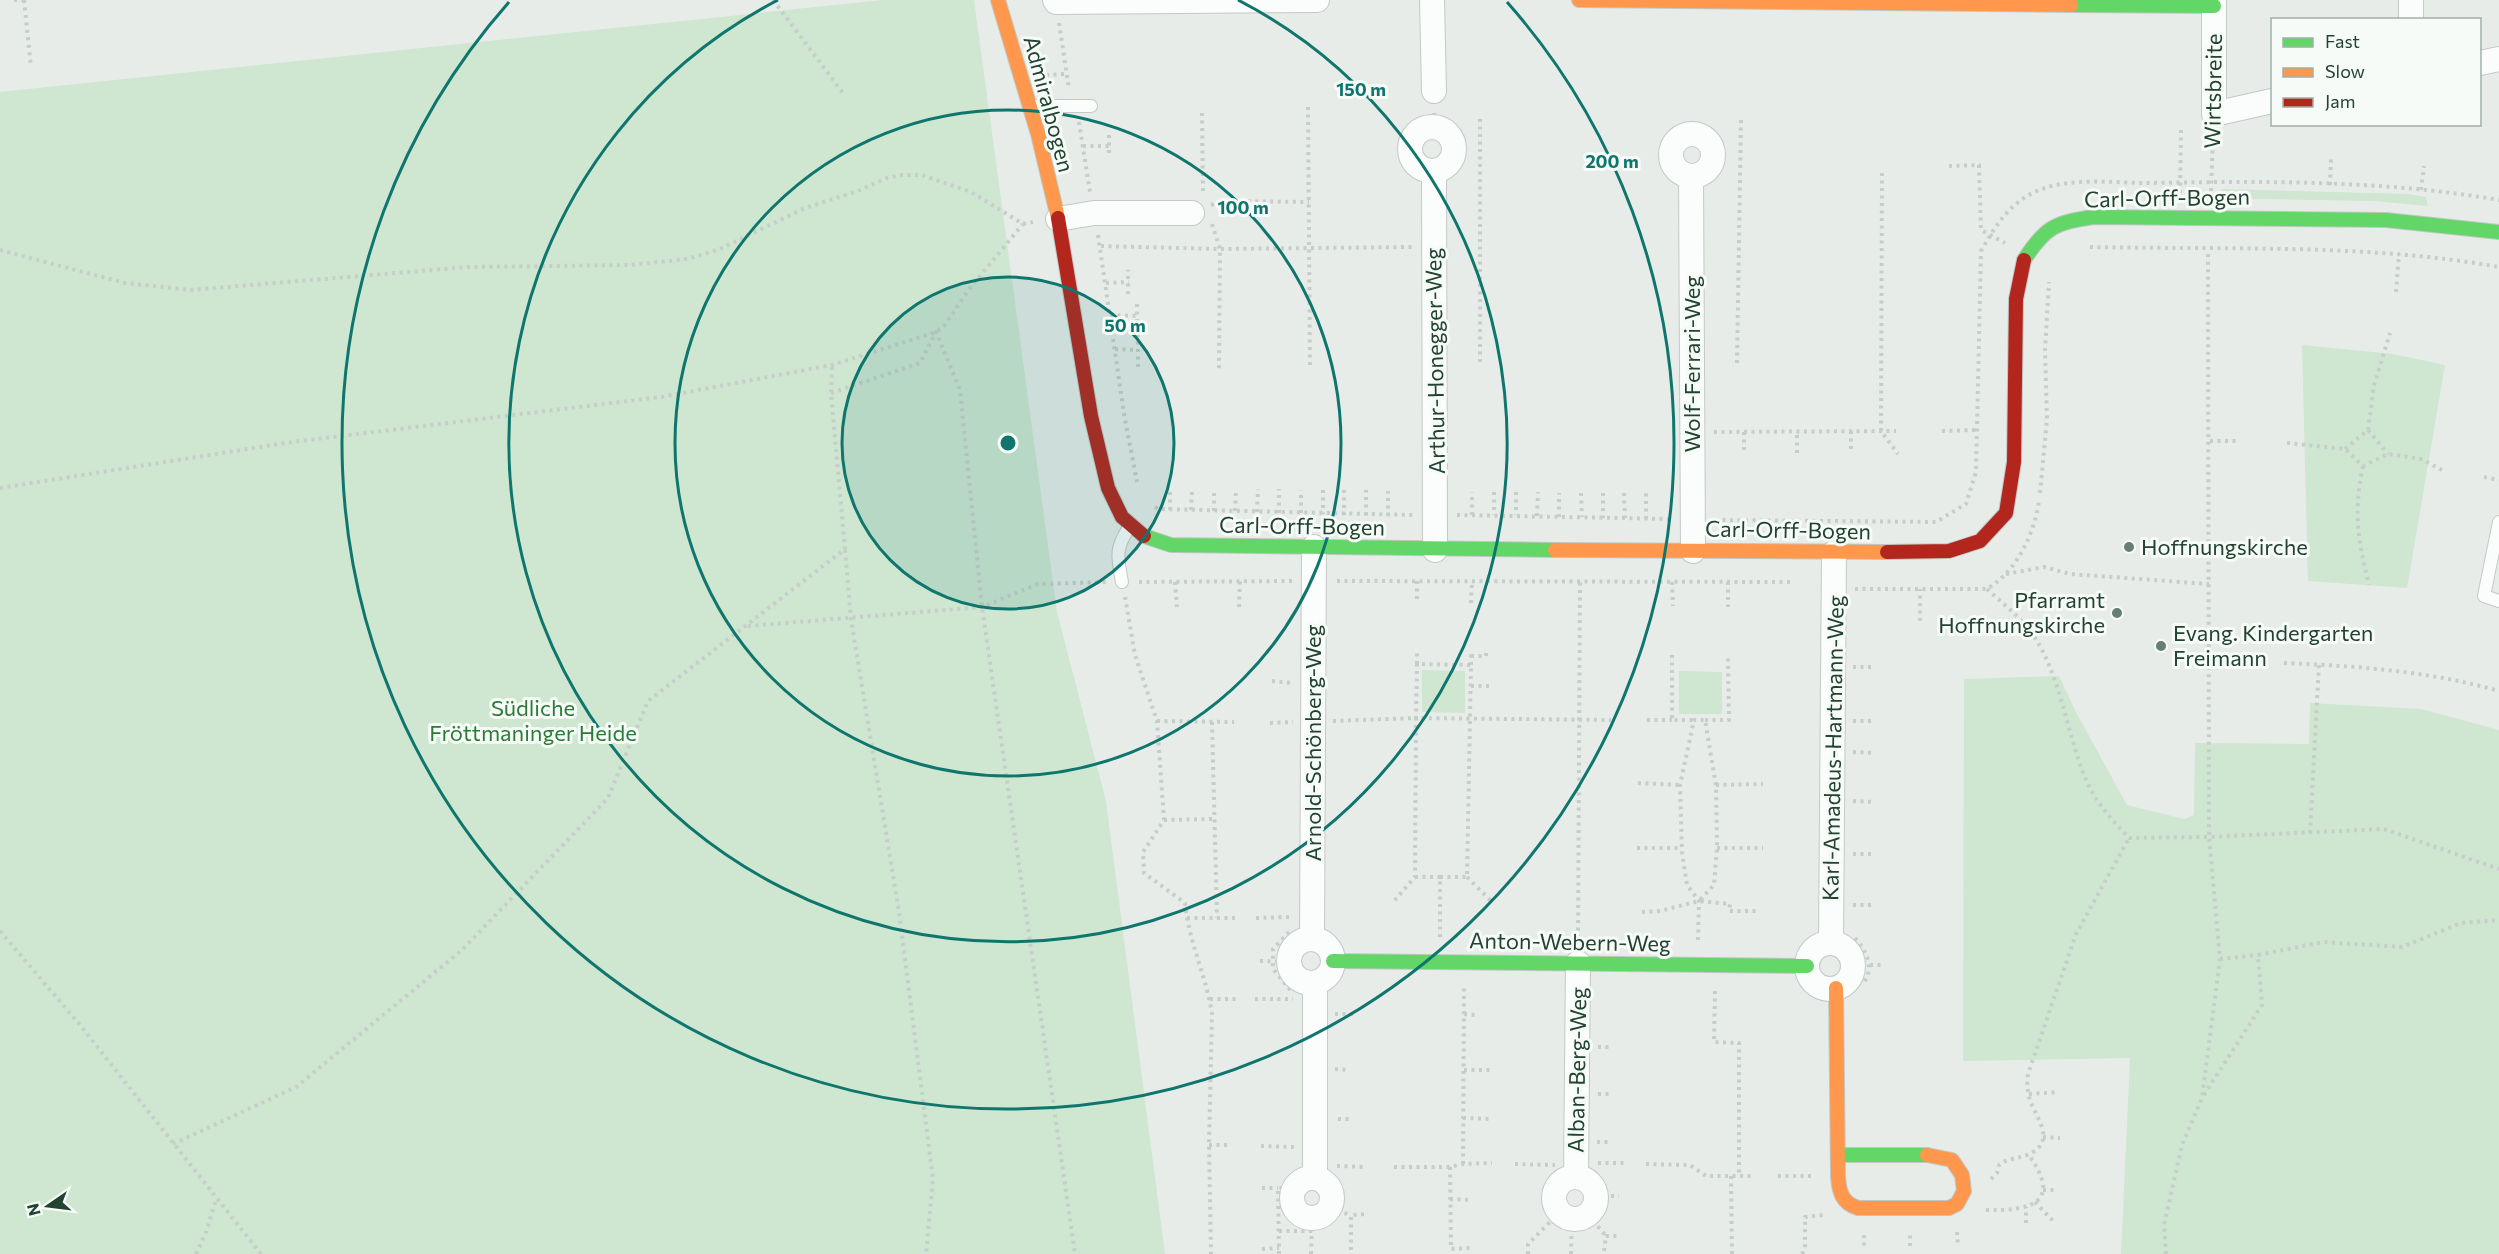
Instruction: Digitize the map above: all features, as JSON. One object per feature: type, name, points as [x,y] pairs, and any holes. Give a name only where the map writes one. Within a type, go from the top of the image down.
[{"type":"street","name":"Admiralbogen","points":[[998,0],[1030,106],[1058,219]]},
{"type":"street","points":[[1055,1],[1317,0]]},
{"type":"street","points":[[1432,0],[1434,91]]},
{"type":"street","points":[[1579,0],[2214,3]]},
{"type":"street","points":[[2411,0],[2411,18]]},
{"type":"street","name":"Wirtsbreite","points":[[2214,3],[2214,114]]},
{"type":"street","points":[[2481,63],[2499,59]]},
{"type":"street","points":[[2214,114],[2271,101]]},
{"type":"street","name":"Arthur-Honegger-Weg","points":[[1434,172],[1435,550]]},
{"type":"street","name":"Wolf-Ferrari-Weg","points":[[1691,177],[1693,551]]},
{"type":"street","points":[[1058,219],[1094,213],[1203,209]]},
{"type":"street","name":"Carl-Orff-Bogen","points":[[1058,219],[1091,416],[1108,488],[1122,517],[1131,525],[1144,536],[1171,545],[1435,550],[1834,553],[1949,551],[1980,541],[2006,513],[2014,462],[2016,299],[2024,259],[2043,234],[2065,221],[2094,217],[2386,220],[2499,232]]},
{"type":"street","name":"Arnold-Schönberg-Weg","points":[[1312,928],[1314,548]]},
{"type":"street","name":"Karl-Amadeus-Hartmann-Weg","points":[[1831,942],[1834,553]]},
{"type":"street","points":[[1296,1184],[1321,1180],[1331,1190],[1333,1196],[1326,1219],[1306,1218],[1295,1210],[1292,1197],[1296,1184],[1314,1147],[1315,991],[1328,975],[1333,962],[1332,955],[1312,928],[1293,948],[1289,962],[1295,975],[1315,991]]},
{"type":"street","points":[[1831,942],[1845,947],[1853,959],[1854,966],[1849,980],[1836,988],[1829,989],[1816,984],[1811,979],[1807,966],[1811,952],[1817,946],[1831,942]]},
{"type":"street","name":"Anton-Webern-Weg","points":[[1333,962],[1807,966]]},
{"type":"street","name":"Alban-Berg-Weg","points":[[1576,1176],[1578,963]]},
{"type":"street","points":[[1836,988],[1838,1176],[1842,1200],[1849,1206],[1858,1208],[1951,1210],[1964,1196],[1963,1175],[1958,1165],[1943,1157],[1839,1155]]},
{"type":"street","name":"Alban-Berg-Weg","points":[[1576,1176],[1589,1182],[1587,1208],[1554,1200],[1554,1192],[1562,1181],[1576,1176]]},
{"type":"lane","points":[[1030,106],[1091,106]]},
{"type":"lane","points":[[2499,522],[2484,596],[2499,600]]},
{"type":"lane","points":[[1122,582],[1117,554],[1123,537],[1131,525]]},
{"type":"path","points":[[14,0],[24,0],[31,67]]},
{"type":"path","points":[[773,0],[843,93]]},
{"type":"path","points":[[1055,1],[1069,94],[1083,146],[1101,246],[1124,414],[1138,485]]},
{"type":"path","points":[[1308,107],[1310,366]]},
{"type":"path","points":[[1202,113],[1203,209],[1220,249],[1219,369]]},
{"type":"path","name":"Wirtsbreite","points":[[2211,182],[2214,114]]},
{"type":"path","points":[[1480,116],[1480,362]]},
{"type":"path","points":[[1737,363],[1741,119]]},
{"type":"path","points":[[2180,182],[2181,128]]},
{"type":"path","points":[[1109,135],[1109,157]]},
{"type":"path","points":[[1083,146],[1109,146]]},
{"type":"path","points":[[2330,185],[2331,159]]},
{"type":"path","points":[[1949,166],[1979,165],[1981,230],[2027,255]]},
{"type":"path","points":[[2421,190],[2424,166]]},
{"type":"path","points":[[1882,173],[1881,431],[1898,454]]},
{"type":"path","points":[[0,250],[125,283],[191,290],[468,267],[630,265],[687,259],[720,249],[805,208],[858,191],[887,178],[902,175],[922,175],[971,192],[1023,224],[1058,219]]},
{"type":"path","points":[[1153,505],[1158,509],[1170,510],[1388,516],[1472,514],[1693,520],[1936,522],[1966,504],[1976,472],[1981,251],[1997,222],[2018,201],[2040,189],[2066,183],[2180,182],[2330,185],[2421,190],[2499,200]]},
{"type":"path","points":[[1203,209],[1222,201],[1309,202]]},
{"type":"path","points":[[0,488],[292,442],[661,397],[832,365],[936,332],[944,326],[970,288],[1023,224]]},
{"type":"path","points":[[1101,246],[1220,249],[1433,246]]},
{"type":"path","points":[[2080,249],[2343,251],[2399,254],[2499,267]]},
{"type":"path","points":[[2202,1098],[2220,959],[2209,837],[2208,250]]},
{"type":"path","points":[[2396,292],[2399,254]]},
{"type":"path","points":[[1128,270],[1128,294]]},
{"type":"path","points":[[1835,582],[1853,589],[1987,589],[2001,581],[2019,557],[2036,520],[2043,473],[2047,419],[2045,351],[2050,279]]},
{"type":"path","points":[[1106,283],[1129,282]]},
{"type":"path","points":[[1137,304],[1138,367]]},
{"type":"path","points":[[1110,315],[1137,316]]},
{"type":"path","points":[[831,393],[920,363],[936,332]]},
{"type":"path","points":[[936,332],[960,390],[982,607],[1075,1254]]},
{"type":"path","points":[[2345,449],[2368,430],[2374,385],[2390,333]]},
{"type":"path","points":[[1116,350],[1137,350]]},
{"type":"path","points":[[832,365],[831,393],[851,619],[899,912],[933,1179],[926,1254]]},
{"type":"path","points":[[1942,431],[1977,430]]},
{"type":"path","points":[[2368,430],[2388,454]]},
{"type":"path","points":[[1797,431],[1797,453]]},
{"type":"path","points":[[1851,431],[1851,453]]},
{"type":"path","points":[[1692,432],[1896,431]]},
{"type":"path","points":[[1744,432],[1744,453]]},
{"type":"path","points":[[2210,441],[2239,441]]},
{"type":"path","points":[[2287,443],[2345,449],[2363,466]]},
{"type":"path","points":[[2363,466],[2388,454],[2421,459],[2442,470]]},
{"type":"path","points":[[2363,466],[2357,494],[2356,521],[2369,585]]},
{"type":"path","points":[[2484,477],[2499,480]]},
{"type":"path","points":[[1170,488],[1170,510]]},
{"type":"path","points":[[1191,510],[1192,489]]},
{"type":"path","points":[[1214,489],[1214,511]]},
{"type":"path","points":[[1235,512],[1236,489]]},
{"type":"path","points":[[1257,512],[1258,489]]},
{"type":"path","points":[[1279,489],[1279,513]]},
{"type":"path","points":[[1301,490],[1301,513]]},
{"type":"path","points":[[1323,490],[1323,514]]},
{"type":"path","points":[[1344,490],[1344,515]]},
{"type":"path","points":[[1366,490],[1366,515]]},
{"type":"path","points":[[1388,491],[1388,516]]},
{"type":"path","points":[[1472,492],[1472,514]]},
{"type":"path","points":[[1494,492],[1494,515]]},
{"type":"path","points":[[1516,492],[1516,516]]},
{"type":"path","points":[[1537,516],[1538,492]]},
{"type":"path","points":[[1559,492],[1559,517]]},
{"type":"path","points":[[1581,493],[1582,517]]},
{"type":"path","points":[[1603,493],[1603,518]]},
{"type":"path","points":[[1624,493],[1625,518]]},
{"type":"path","points":[[1646,493],[1646,519]]},
{"type":"path","points":[[173,1144],[296,1087],[462,950],[608,798],[648,702],[845,549]]},
{"type":"path","points":[[2006,574],[2044,567],[2070,574],[2209,584]]},
{"type":"path","points":[[748,626],[982,607],[1038,584],[1240,581],[1799,582]]},
{"type":"path","points":[[1239,607],[1240,581]]},
{"type":"path","points":[[1417,581],[1417,602]]},
{"type":"path","points":[[1471,603],[1472,581]]},
{"type":"path","points":[[1578,963],[1580,581]]},
{"type":"path","points":[[1122,582],[1135,655],[1157,721],[1164,820],[1143,852],[1144,873],[1185,903],[1189,933],[1210,999],[1212,1014],[1209,1145],[1211,1254]]},
{"type":"path","points":[[1175,582],[1177,607]]},
{"type":"path","points":[[1672,582],[1673,606]]},
{"type":"path","points":[[1728,582],[1728,607]]},
{"type":"path","points":[[1920,589],[1920,621]]},
{"type":"path","points":[[1987,589],[2018,617],[2042,648],[2059,692],[2087,783],[2104,811],[2129,838],[2209,837],[2384,829],[2499,869]]},
{"type":"path","points":[[1467,877],[1471,654],[1486,656],[1486,651]]},
{"type":"path","points":[[1394,901],[1415,877],[1417,652]]},
{"type":"path","points":[[1672,655],[1672,720]]},
{"type":"path","points":[[1647,720],[1729,720],[1728,656]]},
{"type":"path","points":[[2209,663],[2239,662]]},
{"type":"path","points":[[2284,663],[2368,667],[2468,682],[2499,691]]},
{"type":"path","points":[[1417,664],[1471,665]]},
{"type":"path","points":[[2310,833],[2319,664]]},
{"type":"path","points":[[1853,667],[1874,668]]},
{"type":"path","points":[[1272,681],[1294,683]]},
{"type":"path","points":[[1471,686],[1489,686]]},
{"type":"path","points":[[1313,722],[1416,718],[1611,720]]},
{"type":"path","points":[[1694,720],[1680,784],[1682,848],[1687,885],[1699,901],[1697,965]]},
{"type":"path","points":[[1699,901],[1714,885],[1717,848],[1716,785],[1705,720]]},
{"type":"path","points":[[1157,721],[1234,722]]},
{"type":"path","points":[[1853,721],[1873,721]]},
{"type":"path","points":[[1212,722],[1217,918]]},
{"type":"path","points":[[1852,752],[1874,753]]},
{"type":"path","points":[[1638,783],[1680,784]]},
{"type":"path","points":[[1716,785],[1762,784]]},
{"type":"path","points":[[1852,801],[1874,802]]},
{"type":"path","points":[[1164,820],[1215,819]]},
{"type":"path","points":[[1965,1187],[1989,1180],[2007,1159],[2035,1151],[2043,1142],[2040,1120],[2027,1086],[2028,1074],[2076,934],[2129,838]]},
{"type":"path","points":[[1636,848],[1682,848]]},
{"type":"path","points":[[1717,848],[1763,848]]},
{"type":"path","points":[[1851,854],[1873,854]]},
{"type":"path","points":[[1415,877],[1467,877],[1491,900]]},
{"type":"path","points":[[1439,962],[1440,877]]},
{"type":"path","points":[[1642,912],[1660,911],[1699,901],[1730,904],[1730,911],[1757,911]]},
{"type":"path","points":[[1851,905],[1873,905]]},
{"type":"path","points":[[1187,918],[1235,918]]},
{"type":"path","points":[[1256,918],[1312,928]]},
{"type":"path","points":[[2220,959],[2258,955],[2323,942],[2402,947],[2461,922],[2499,920]]},
{"type":"path","points":[[0,931],[80,1025],[261,1254]]},
{"type":"path","points":[[2166,1254],[2164,1225],[2180,1156],[2202,1098],[2262,1005],[2258,955]]},
{"type":"path","points":[[1260,961],[1289,962]]},
{"type":"path","points":[[1463,1164],[1464,962]]},
{"type":"path","points":[[1715,965],[1714,1042],[1739,1042],[1739,1176]]},
{"type":"path","points":[[1870,965],[1881,965]]},
{"type":"path","points":[[1255,999],[1315,991]]},
{"type":"path","points":[[1210,999],[1236,999]]},
{"type":"path","points":[[1464,1014],[1475,1015]]},
{"type":"path","points":[[1464,1070],[1492,1070]]},
{"type":"path","points":[[2029,1095],[2058,1092]]},
{"type":"path","points":[[1463,1118],[1492,1119]]},
{"type":"path","points":[[2043,1137],[2060,1137]]},
{"type":"path","points":[[1209,1145],[1227,1145]]},
{"type":"path","points":[[1262,1146],[1314,1147]]},
{"type":"path","points":[[1951,1210],[2007,1210],[2026,1207],[2035,1202],[2043,1190],[2042,1174],[2028,1154]]},
{"type":"path","points":[[1394,1167],[1450,1167],[1492,1163]]},
{"type":"path","points":[[1646,1164],[1690,1165],[1706,1176],[1754,1176]]},
{"type":"path","points":[[1450,1167],[1451,1249],[1472,1248]]},
{"type":"path","points":[[1731,1176],[1732,1254]]},
{"type":"path","points":[[1778,1176],[1838,1176]]},
{"type":"path","points":[[1262,1188],[1296,1184],[1279,1231],[1279,1254]]},
{"type":"path","points":[[2043,1190],[2056,1190]]},
{"type":"path","points":[[196,1254],[217,1199]]},
{"type":"path","points":[[1450,1199],[1472,1200]]},
{"type":"path","points":[[1802,1254],[1805,1249],[1805,1216],[1828,1215],[1842,1200]]},
{"type":"path","points":[[2035,1202],[2055,1223]]},
{"type":"path","points":[[2026,1207],[2026,1223]]},
{"type":"path","points":[[1587,1208],[1606,1236],[1604,1251]]},
{"type":"path","points":[[1528,1254],[1528,1244],[1587,1208]]},
{"type":"path","points":[[1571,1254],[1587,1208]]},
{"type":"path","points":[[1279,1231],[1326,1219],[1367,1214]]},
{"type":"path","points":[[1326,1219],[1352,1250]]},
{"type":"path","points":[[1311,1254],[1326,1219]]},
{"type":"path","points":[[1606,1236],[1619,1236]]},
{"type":"path","points":[[1262,1249],[1279,1248]]},
{"type":"green space","name":"Südliche Fröttmaninger Heide","points":[[883,0],[974,0],[1057,612],[1106,801],[1165,1254],[0,1254],[0,92]]},
{"type":"green space","points":[[2223,189],[2409,194],[2426,197],[2428,206],[2374,201],[2250,199],[2243,207],[2217,207],[2218,192]]},
{"type":"green space","points":[[2302,345],[2393,354],[2445,365],[2407,588],[2308,581]]},
{"type":"green space","points":[[1422,670],[1465,671],[1465,713],[1422,712]]},
{"type":"green space","points":[[1679,671],[1722,672],[1722,714],[1679,714]]},
{"type":"green space","points":[[2059,676],[2127,805],[2184,819],[2194,815],[2195,743],[2309,744],[2310,703],[2421,709],[2499,730],[2499,1254],[2121,1254],[2130,1058],[1963,1061],[1964,679]]},
{"type":"traffic: fast","points":[[2071,5],[2214,6]]},
{"type":"traffic: fast","points":[[2024,260],[2038,240],[2053,228],[2070,221],[2094,217],[2386,220],[2499,232]]},
{"type":"traffic: fast","points":[[1144,536],[1171,545],[1555,550]]},
{"type":"traffic: fast","points":[[1333,961],[1807,966]]},
{"type":"traffic: fast","points":[[1839,1155],[1927,1155]]},
{"type":"traffic: slow","points":[[998,0],[1038,134],[1058,218]]},
{"type":"traffic: slow","points":[[1579,0],[2071,5]]},
{"type":"traffic: slow","points":[[1555,550],[1887,552]]},
{"type":"traffic: slow","points":[[1836,988],[1838,1176],[1842,1196],[1848,1203],[1858,1208],[1949,1208],[1957,1204],[1964,1191],[1962,1175],[1952,1160],[1927,1155]]},
{"type":"traffic: jam","points":[[1058,218],[1091,416],[1108,488],[1122,517],[1144,536]]},
{"type":"traffic: jam","points":[[1887,552],[1949,551],[1980,541],[2006,513],[2014,462],[2016,299],[2024,260]]},
{"type":"place","name":"Hoffnungskirche","points":[[2129,547]]},
{"type":"place","name":"Pfarramt Hoffnungskirche","points":[[2117,613]]},
{"type":"place","name":"Evang. Kindergarten Freimann","points":[[2161,646]]}]
